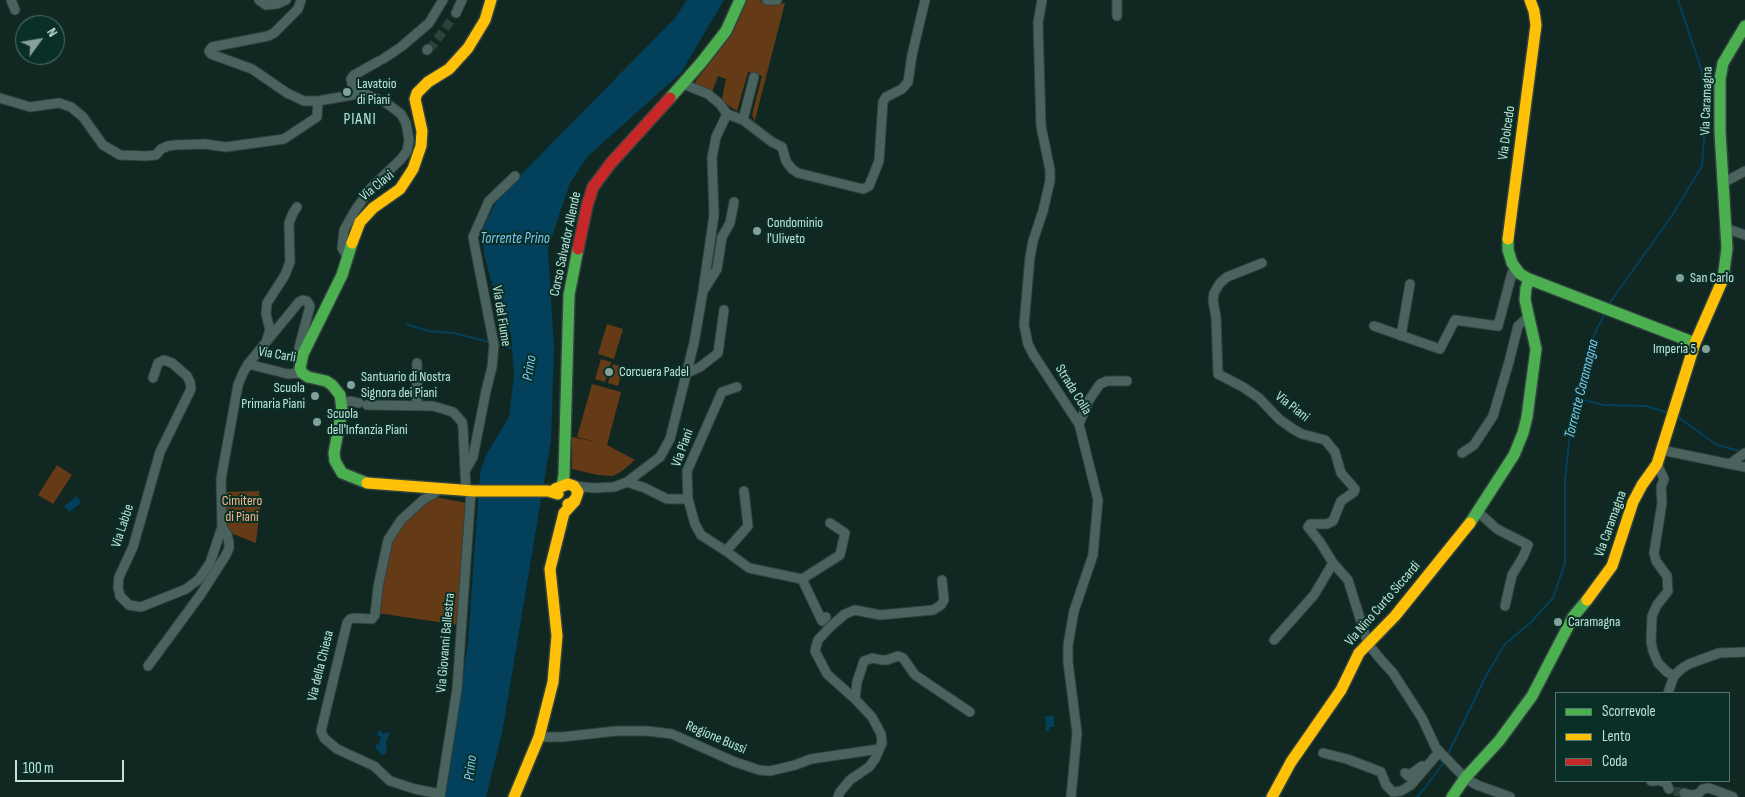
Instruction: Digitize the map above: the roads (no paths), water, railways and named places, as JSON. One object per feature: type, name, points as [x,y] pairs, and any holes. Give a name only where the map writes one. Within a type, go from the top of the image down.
[{"type":"main road","name":"Via Clavi","points":[[303,354],[342,275],[356,231],[366,213],[400,189],[413,169],[420,146],[422,131],[415,99],[417,92],[448,69],[468,48],[485,20],[491,0]]},
{"type":"main road","name":"Corso Salvador Allende","points":[[562,488],[569,295],[587,206],[593,187],[611,163],[685,82],[726,30],[740,0]]},
{"type":"main road","name":"Via Dolcedo","points":[[1516,268],[1508,250],[1508,234],[1536,25],[1530,0]]},
{"type":"main road","name":"Via Caramagna","points":[[1452,797],[1465,778],[1499,741],[1532,696],[1573,617],[1608,573],[1634,502],[1642,485],[1657,464],[1695,343],[1723,281],[1728,256],[1720,132],[1720,80],[1723,63],[1745,26]]},
{"type":"main road","points":[[1516,268],[1520,274],[1529,279],[1695,343]]},
{"type":"main road","name":"Via Nino Curto Siccardi","points":[[1275,792],[1291,762],[1341,690],[1355,660],[1395,616],[1478,512],[1514,455],[1523,433],[1533,388],[1536,349],[1525,300],[1529,279]]},
{"type":"main road","points":[[303,354],[300,368],[302,373],[308,377],[332,384],[342,403],[334,452],[335,461],[342,472],[369,484],[470,491],[562,488],[578,492],[576,500],[564,514]]},
{"type":"main road","points":[[562,488],[566,503],[576,500]]},
{"type":"main road","points":[[514,797],[539,737],[553,682],[556,660],[555,614],[550,587],[550,569],[564,514],[562,488]]},
{"type":"street","points":[[11,0],[15,10]]},
{"type":"street","points":[[259,0],[266,5],[277,4],[286,0]]},
{"type":"street","points":[[300,0],[298,9],[274,33],[268,36],[212,47],[209,51],[211,54],[252,68],[287,93],[304,101],[318,101],[363,93]]},
{"type":"street","points":[[348,258],[342,248],[344,230],[371,188],[407,151],[409,140],[406,123],[401,114],[385,102],[363,93],[352,84],[351,79],[361,70],[400,48],[429,23],[443,0]]},
{"type":"street","points":[[454,16],[462,0]]},
{"type":"street","points":[[767,0],[777,0]]},
{"type":"street","points":[[685,82],[688,86],[708,94],[720,104],[727,114],[743,120],[766,138],[782,147],[786,161],[798,173],[863,189],[869,186],[879,161],[883,102],[886,97],[902,89],[908,82],[912,55],[925,0]]},
{"type":"street","name":"Strada Colla","points":[[1042,0],[1038,23],[1041,126],[1050,170],[1050,181],[1030,257],[1024,325],[1028,344],[1033,354],[1079,424],[1096,490],[1098,508],[1091,565],[1074,611],[1068,645],[1068,662],[1077,733],[1071,797]]},
{"type":"street","points":[[1117,0],[1117,16]]},
{"type":"street","points":[[743,120],[754,77]]},
{"type":"street","points":[[0,98],[30,107],[59,103],[71,107],[83,117],[103,145],[120,155],[145,156],[156,155],[161,149],[175,145],[204,144],[226,147],[284,139],[317,117],[318,101]]},
{"type":"street","points":[[562,488],[614,487],[627,482],[660,457],[670,438],[694,343],[714,215],[712,158],[716,137],[727,114]]},
{"type":"street","points":[[1723,183],[1745,171]]},
{"type":"street","name":"Via del Fiume","points":[[466,471],[473,457],[492,367],[494,345],[473,237],[489,201],[515,176]]},
{"type":"street","points":[[703,291],[717,270],[722,237],[730,223],[734,202]]},
{"type":"street","name":"Via Carli","points":[[264,346],[270,330],[266,314],[266,302],[285,275],[290,262],[289,223],[297,207]]},
{"type":"street","points":[[1725,228],[1745,236]]},
{"type":"street","name":"Via Piani","points":[[1262,264],[1227,277],[1220,283],[1214,293],[1213,307],[1216,317],[1218,374],[1259,398],[1279,419],[1302,434],[1325,440],[1335,452],[1341,473],[1355,489],[1354,492],[1341,501],[1333,521],[1327,524],[1312,523],[1308,527],[1333,563],[1348,580],[1368,644],[1393,673],[1422,718],[1437,750],[1465,778]]},
{"type":"street","points":[[1374,326],[1440,349],[1456,320],[1498,326],[1512,273],[1516,268]]},
{"type":"street","points":[[1401,336],[1410,284]]},
{"type":"street","name":"Via Labbe","points":[[153,378],[158,363],[164,360],[172,363],[187,376],[191,390],[160,452],[133,547],[119,577],[118,587],[120,596],[129,605],[143,607],[186,589],[199,579],[210,563],[222,527],[222,469],[238,385],[248,364],[300,302],[305,300],[310,306],[299,348],[303,354]]},
{"type":"street","points":[[685,374],[700,368],[718,353],[724,310]]},
{"type":"street","points":[[1462,453],[1474,445],[1493,416],[1518,326],[1528,317]]},
{"type":"street","points":[[417,363],[417,404]]},
{"type":"street","name":"Via Carli","points":[[248,364],[281,372],[302,373]]},
{"type":"street","points":[[1079,424],[1089,400],[1100,384],[1107,381],[1127,381]]},
{"type":"street","name":"Via Piani","points":[[737,386],[722,392],[705,426],[687,471],[688,499],[695,524],[701,535],[748,568],[802,578]]},
{"type":"street","name":"Via del Fiume","points":[[342,403],[350,401],[363,404],[417,404],[444,408],[453,412],[462,422],[466,471],[470,491]]},
{"type":"street","points":[[1661,450],[1745,467]]},
{"type":"street","points":[[1730,464],[1743,453]]},
{"type":"street","points":[[1657,464],[1664,479],[1661,487],[1662,503],[1654,553],[1656,561],[1666,573],[1668,591],[1655,607],[1652,616],[1651,642],[1658,663],[1674,676]]},
{"type":"street","points":[[627,482],[645,488],[667,499],[688,499]]},
{"type":"street","points":[[576,500],[594,488]]},
{"type":"street","name":"Via della Chiesa","points":[[440,795],[390,781],[374,766],[337,749],[324,738],[321,731],[347,623],[350,619],[372,619],[375,615],[378,586],[388,540],[401,520],[423,500],[441,489]]},
{"type":"street","name":"Via Giovanni Ballestra","points":[[440,795],[457,689],[470,491]]},
{"type":"street","points":[[726,551],[748,526],[744,491]]},
{"type":"street","points":[[1478,512],[1497,529],[1528,545],[1512,574],[1505,606]]},
{"type":"street","points":[[826,617],[822,621],[802,578],[840,555],[846,533],[830,523]]},
{"type":"street","name":"Via Labbe","points":[[148,666],[201,594],[226,555],[229,548],[228,534],[222,527]]},
{"type":"street","points":[[1274,640],[1314,595],[1333,563]]},
{"type":"street","points":[[838,797],[850,780],[869,767],[875,759],[882,743],[881,734],[877,724],[855,698],[827,674],[815,651],[818,640],[830,626],[845,614],[855,610],[880,615],[933,610],[941,605],[944,600],[942,580]]},
{"type":"street","points":[[1668,692],[1674,676],[1681,669],[1719,653],[1745,652]]},
{"type":"street","points":[[855,698],[857,682],[864,660],[872,658],[887,660],[898,656],[903,658],[915,675],[970,712]]},
{"type":"street","name":"Regione Bussi","points":[[539,737],[562,737],[616,731],[647,731],[672,734],[735,762],[759,770],[770,771],[819,758],[879,749]]},
{"type":"street","points":[[1405,773],[1408,776],[1420,768],[1437,750]]},
{"type":"street","points":[[1323,753],[1347,759],[1382,772],[1386,785],[1393,792],[1401,791],[1411,785],[1437,750]]},
{"type":"street","points":[[1465,778],[1477,785],[1510,797]]},
{"type":"street","points":[[1664,782],[1672,790]]},
{"type":"street","points":[[1684,793],[1698,795],[1703,789],[1709,788],[1733,797]]},
{"type":"water","name":"Torrente Prino","points":[[687,0],[724,0],[681,73],[588,156],[570,183],[548,248],[554,348],[551,440],[502,733],[486,797],[445,797],[468,642],[480,473],[486,455],[509,417],[514,374],[511,335],[497,301],[484,255],[481,232],[498,198],[675,18]]},
{"type":"water","points":[[77,496],[81,503],[69,512],[64,506]]},
{"type":"water","points":[[1045,716],[1054,716],[1054,727],[1049,727],[1049,731],[1046,731]]},
{"type":"water","points":[[378,731],[381,731],[383,734],[388,732],[390,734],[386,741],[387,752],[384,755],[375,747],[376,744],[379,745],[381,736],[377,736]]},
{"type":"waterway","name":"Torrente Caramagna","points":[[1609,304],[1671,217],[1702,166],[1706,109],[1701,68],[1678,0]]},
{"type":"waterway","name":"Torrente Caramagna","points":[[1447,756],[1486,676],[1505,644],[1530,623],[1553,598],[1565,563],[1565,480],[1571,423],[1579,382],[1595,333],[1605,313]]},
{"type":"waterway","points":[[406,324],[428,331],[453,333],[489,342]]},
{"type":"waterway","points":[[499,344],[513,349]]},
{"type":"waterway","points":[[1576,398],[1604,405],[1646,406],[1669,413]]},
{"type":"waterway","points":[[1678,417],[1717,445],[1740,451]]},
{"type":"waterway","name":"Torrente Caramagna","points":[[1417,797],[1444,762]]},
{"type":"tunnel","points":[[428,49],[452,19]]},
{"type":"tunnel","points":[[1674,791],[1684,793]]},
{"type":"place","name":"Lavatoio di Piani","points":[[347,92]]},
{"type":"place","name":"Condominio l'Uliveto","points":[[757,231]]},
{"type":"place","name":"San Carlo","points":[[1680,278]]},
{"type":"place","name":"Imperia 5","points":[[1706,349]]},
{"type":"place","name":"Corcuera Padel","points":[[609,372]]},
{"type":"place","name":"Santuario di Nostra Signora dei Piani","points":[[351,385]]},
{"type":"place","name":"Scuola Primaria Piani","points":[[315,396]]},
{"type":"place","name":"Scuola dell'Infanzia Piani","points":[[317,422]]},
{"type":"place","name":"Caramagna","points":[[1558,622]]},
{"type":"district","name":"PIANI","points":[[360,120]]},
{"type":"water label","name":"Prino","points":[[530,368]]},
{"type":"water label","name":"Prino","points":[[471,768]]},
{"type":"park label","name":"Cimitero di Piani","points":[[242,510]]}]
